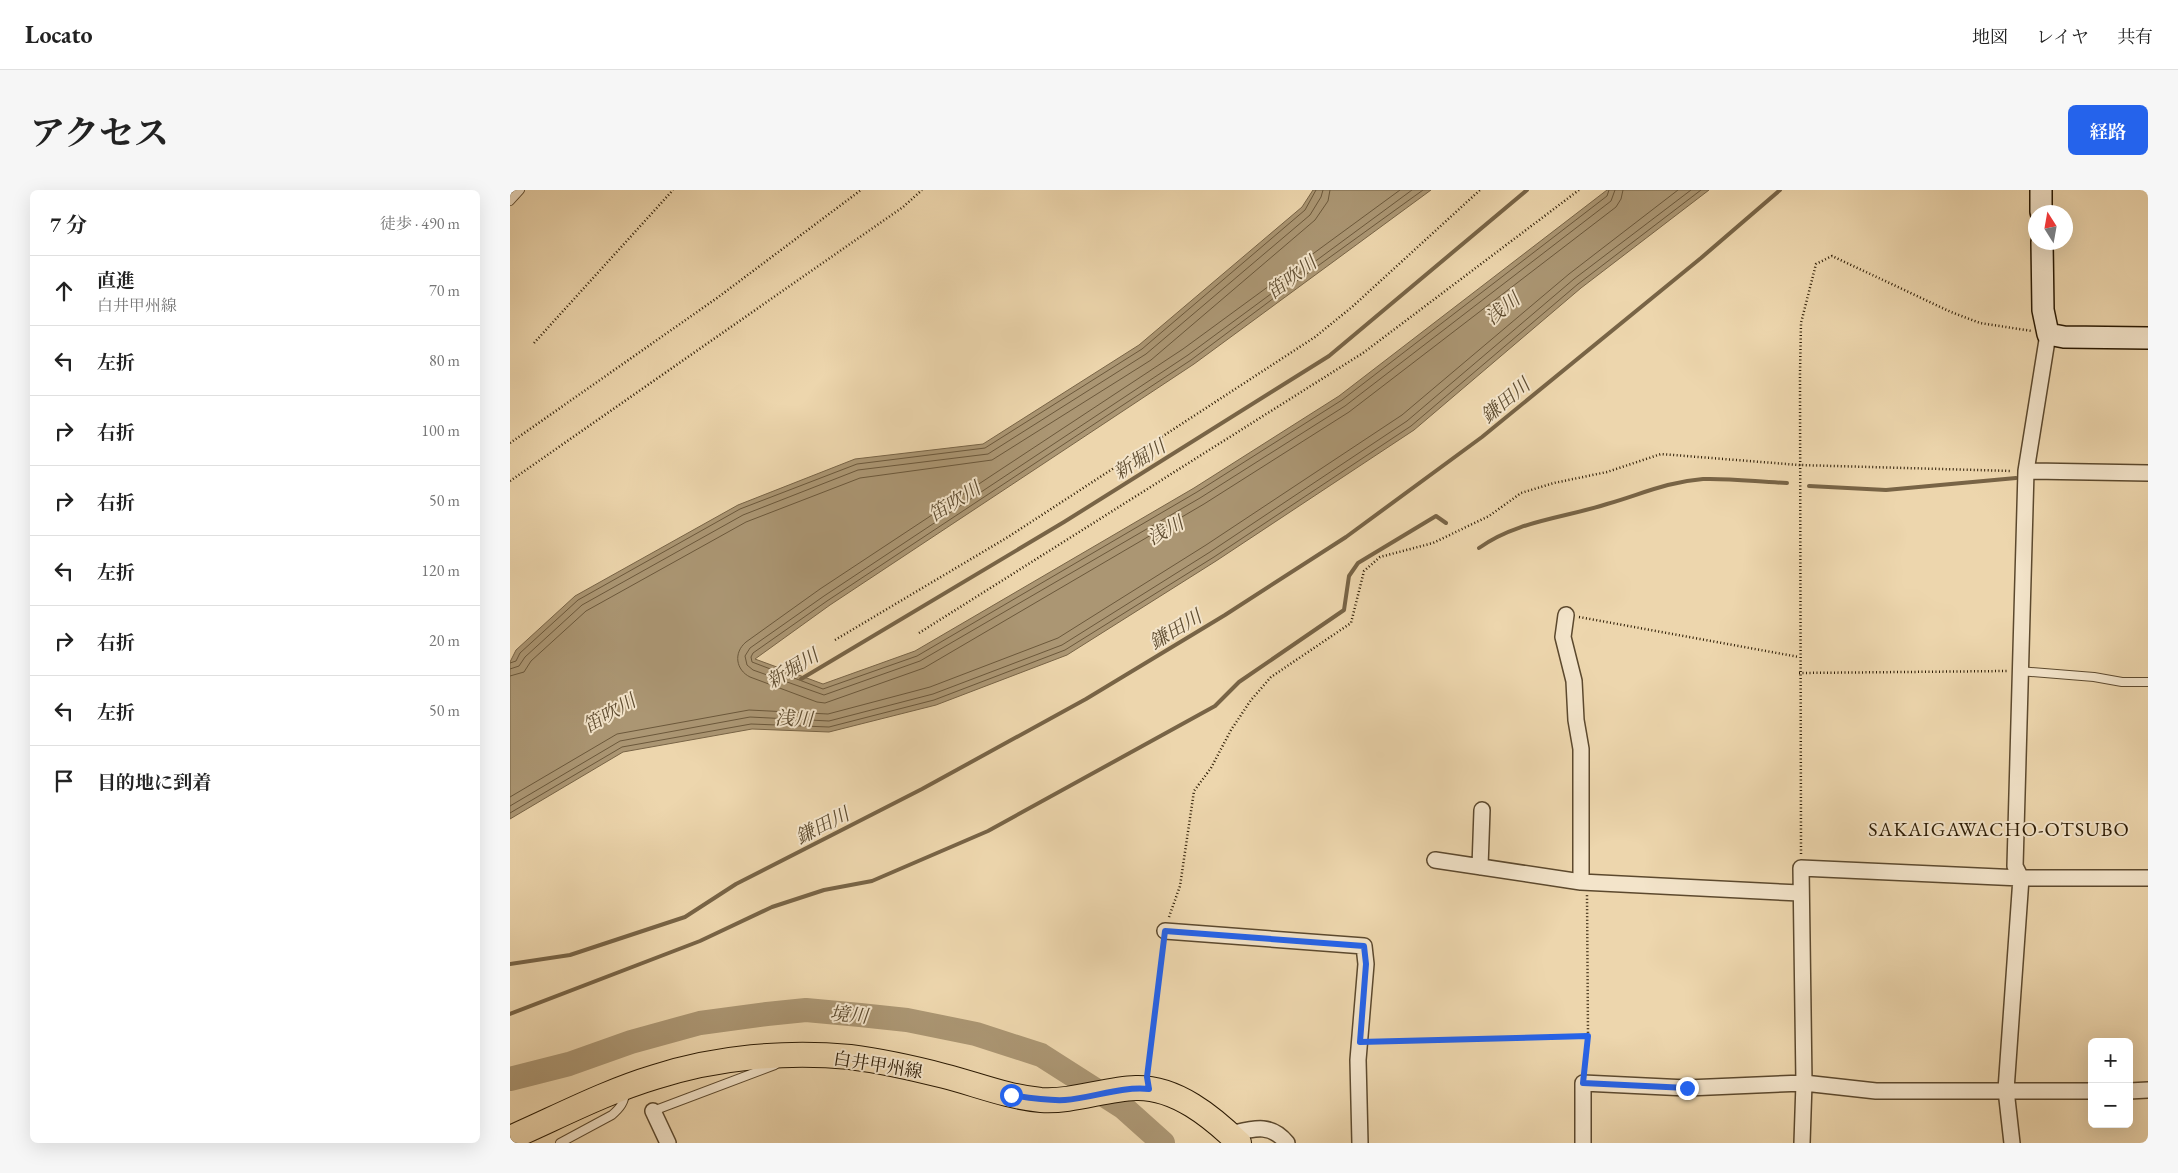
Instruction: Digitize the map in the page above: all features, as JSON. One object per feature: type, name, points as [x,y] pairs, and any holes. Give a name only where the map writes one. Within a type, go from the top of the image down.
[{"type":"main road","name":"白井甲州線","points":[[510,1138],[625,1087],[656,1076],[726,1061],[760,1056],[800,1055],[850,1057],[945,1076],[1011,1095],[1041,1100],[1066,1100],[1142,1089],[1165,1092],[1188,1102],[1234,1139]]},
{"type":"street","points":[[2041,190],[2042,205]]},
{"type":"street","points":[[2012,1143],[2006,1090],[2020,878],[2015,866],[2019,671],[2026,471],[2048,334],[2043,310],[2042,250]]},
{"type":"street","points":[[2048,334],[2064,337],[2148,338]]},
{"type":"street","points":[[2026,471],[2148,472]]},
{"type":"street","points":[[1566,615],[1563,637],[1574,681],[1576,720],[1581,748],[1581,882]]},
{"type":"street","points":[[1480,867],[1482,810]]},
{"type":"street","points":[[1435,860],[1581,882],[1800,893]]},
{"type":"street","points":[[1802,1143],[1804,1083],[1801,868],[2020,878],[2148,878]]},
{"type":"street","points":[[1165,931],[1364,946],[1366,964],[1360,1042],[1360,1143]]},
{"type":"street","points":[[1583,1143],[1583,1083],[1687,1088],[1804,1083],[1876,1091],[2088,1091]]},
{"type":"street","points":[[2133,1091],[2148,1090]]},
{"type":"street","points":[[653,1111],[668,1143]]},
{"type":"street","points":[[1234,1139],[1258,1127],[1280,1135],[1287,1143]]},
{"type":"lane","points":[[510,201],[520,190]]},
{"type":"lane","points":[[2019,671],[2094,677],[2122,682],[2148,682]]},
{"type":"lane","points":[[653,1111],[800,1055]]},
{"type":"lane","points":[[560,1143],[612,1115],[619,1109],[625,1098],[625,1087]]},
{"type":"path","points":[[534,343],[673,190]]},
{"type":"path","points":[[510,442],[717,298],[861,190]]},
{"type":"path","points":[[510,480],[895,212],[922,190]]},
{"type":"path","points":[[834,640],[1008,537],[1315,337],[1352,307],[1480,190]]},
{"type":"path","points":[[919,633],[1363,353],[1579,190]]},
{"type":"path","points":[[1801,868],[1798,465],[1801,323],[1816,264],[1832,256],[1958,315],[1980,322],[2048,334]]},
{"type":"path","points":[[1142,1089],[1147,1077],[1165,931],[1180,886],[1194,791],[1211,768],[1231,730],[1251,700],[1271,678],[1351,623],[1364,571],[1380,557],[1433,543],[1490,516],[1521,493],[1554,483],[1607,472],[1662,454],[1798,465],[2026,471]]},
{"type":"path","points":[[1566,615],[1799,657]]},
{"type":"path","points":[[1799,673],[2019,671]]},
{"type":"path","points":[[1581,882],[1587,892],[1588,1036],[1583,1083]]},
{"type":"path","points":[[1360,1042],[1588,1036]]},
{"type":"water","points":[[1313,190],[1431,190],[1194,364],[830,605],[755,659],[823,684],[915,651],[1194,488],[1339,396],[1607,190],[1709,190],[1581,288],[1414,430],[1216,561],[1067,655],[936,705],[829,732],[752,729],[623,752],[510,819],[510,662],[516,650],[575,596],[738,505],[855,459],[983,444],[1139,345],[1302,207]]},
{"type":"waterway","name":"新堀川","points":[[801,679],[1064,522],[1329,356],[1527,190]]},
{"type":"waterway","name":"鎌田川","points":[[510,964],[570,955],[685,917],[736,884],[922,789],[1086,699],[1225,615],[1346,537],[1482,437],[1701,258],[1780,190]]},
{"type":"waterway","points":[[1809,486],[1886,490],[2016,478]]},
{"type":"waterway","points":[[1479,548],[1493,539],[1524,526],[1591,509],[1677,483],[1703,479],[1787,483]]},
{"type":"waterway","points":[[510,1014],[700,941],[772,907],[824,890],[872,881],[988,831],[1215,706],[1239,682],[1344,610],[1349,576],[1358,563],[1436,516],[1446,523]]},
{"type":"waterway","name":"境川","points":[[510,1079],[569,1064],[631,1042],[700,1023],[806,1010],[860,1015],[907,1020],[976,1034],[1041,1055],[1124,1108],[1163,1143]]},
{"type":"district","name":"SAKAIGAWACHO-OTSUBO","points":[[1999,829]]},
{"type":"route","points":[[1011,1095],[1041,1100],[1066,1100],[1136,1088],[1149,1089],[1147,1077],[1165,931],[1364,946],[1366,964],[1360,1042],[1588,1036],[1583,1083],[1687,1088]]},
{"type":"water label","name":"笛吹川","points":[[1291,277]]},
{"type":"water label","name":"浅川","points":[[1502,308]]},
{"type":"water label","name":"笛吹川","points":[[954,501]]},
{"type":"water label","name":"浅川","points":[[1165,530]]},
{"type":"water label","name":"笛吹川","points":[[609,713]]},
{"type":"water label","name":"浅川","points":[[794,718]]}]
